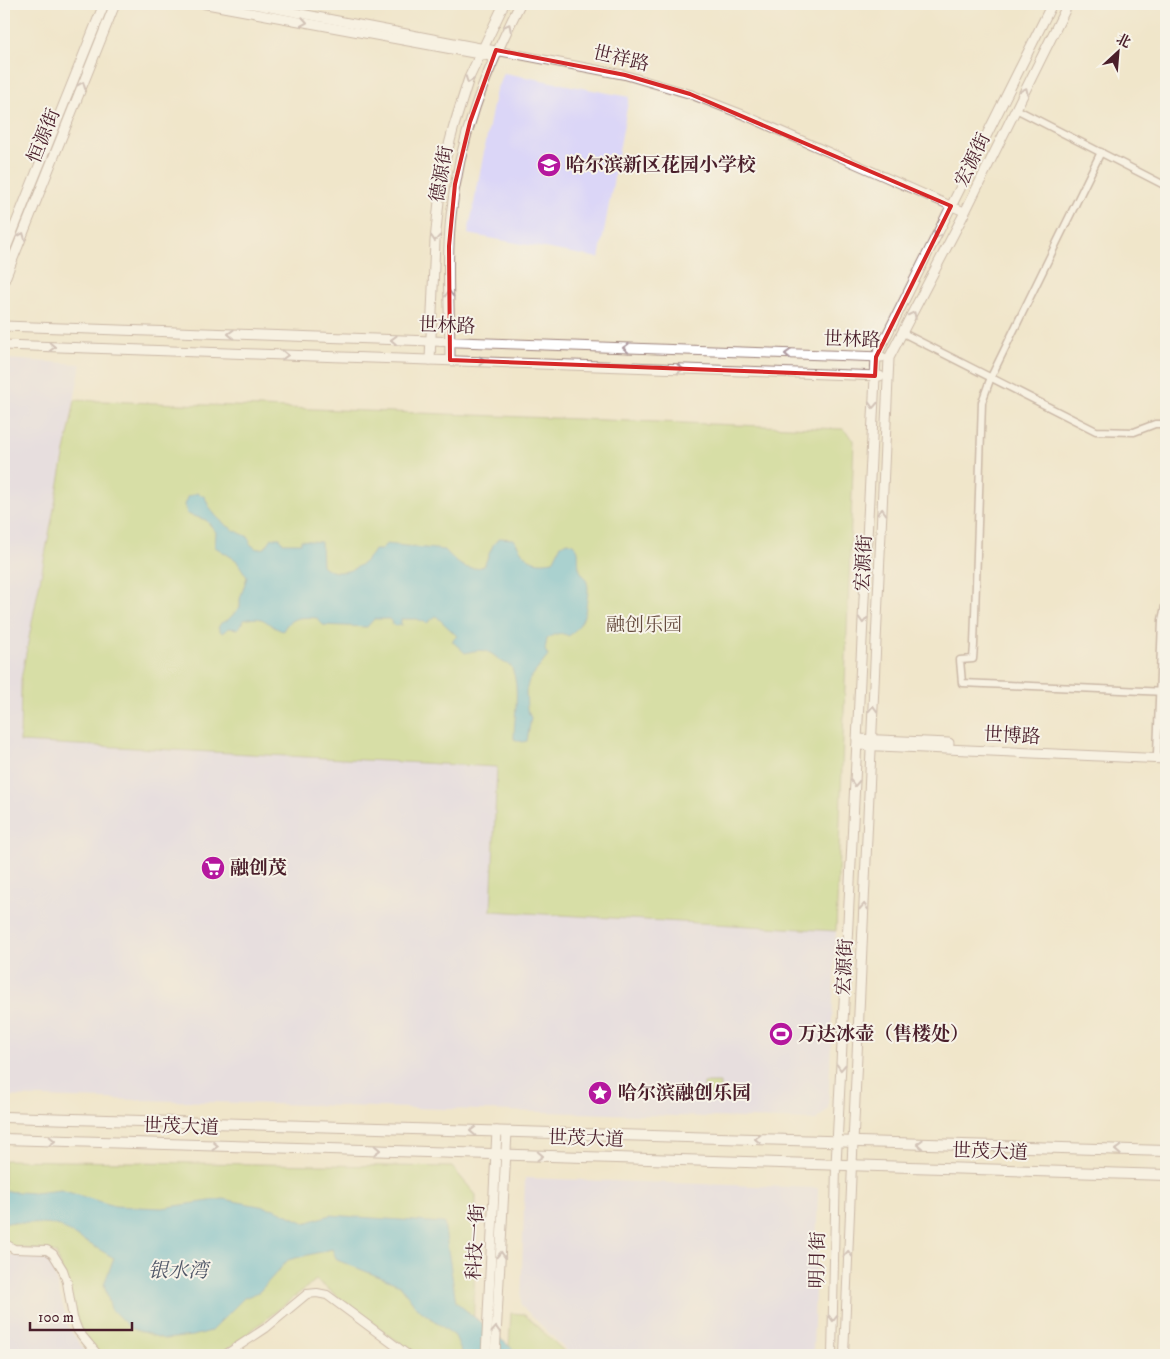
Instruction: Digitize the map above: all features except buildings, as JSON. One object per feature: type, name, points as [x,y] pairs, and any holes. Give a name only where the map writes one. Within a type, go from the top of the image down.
[{"type":"main road","name":"恒源街","points":[[4,253],[104,4]]},
{"type":"main road","name":"恒源街","points":[[4,281],[115,4]]},
{"type":"main road","name":"德源街","points":[[430,360],[435,241],[442,171],[462,99],[481,51],[504,4]]},
{"type":"main road","name":"德源街","points":[[450,360],[449,246],[459,160],[470,122],[495,54],[520,4]]},
{"type":"main road","name":"宏源街","points":[[836,1165],[876,357],[1052,4]]},
{"type":"main road","name":"宏源街","points":[[852,1165],[890,358],[1068,4]]},
{"type":"main road","name":"世林路","points":[[4,326],[890,358]]},
{"type":"main road","name":"世林路","points":[[4,345],[889,376]]},
{"type":"main road","name":"世博路","points":[[857,742],[1166,759]]},
{"type":"main road","name":"世博路","points":[[872,743],[1162,754]]},
{"type":"main road","name":"世茂大道","points":[[4,1116],[1166,1151]]},
{"type":"main road","name":"科技一街","points":[[486,1355],[493,1304],[502,1132]]},
{"type":"main road","name":"世茂大道","points":[[4,1139],[1166,1175]]},
{"type":"main road","name":"科技一街","points":[[493,1304],[495,1355]]},
{"type":"street","name":"世祥路","points":[[204,4],[481,51]]},
{"type":"street","name":"世祥路","points":[[251,4],[495,54],[625,75],[690,94],[744,115],[965,212]]},
{"type":"street","points":[[1016,109],[1166,186]]},
{"type":"street","points":[[1101,152],[991,377],[982,402],[972,659],[960,660],[962,684],[1163,692]]},
{"type":"street","points":[[903,333],[1096,431],[1134,432],[1155,424],[1166,424]]},
{"type":"street","points":[[1162,754],[1162,620],[1166,602]]},
{"type":"street","name":"明月街","points":[[832,1355],[836,1165]]},
{"type":"street","name":"明月街","points":[[844,1355],[852,1165]]},
{"type":"street","points":[[4,1243],[14,1249],[47,1250],[53,1254],[68,1282],[73,1318],[83,1338],[98,1355]]},
{"type":"street","points":[[226,1355],[266,1328],[307,1294],[317,1293],[326,1295],[408,1355]]},
{"type":"highlighted area","points":[[496,50],[625,75],[690,94],[951,206],[876,357],[875,376],[450,360],[449,246],[455,184],[470,122]]},
{"type":"shaded area","name":"哈尔滨新区花园小学校","points":[[504,73],[629,97],[599,258],[468,234],[496,90]]},
{"type":"shaded area","points":[[4,359],[81,364],[21,679],[20,742],[498,767],[491,911],[836,931],[828,1109],[816,1120],[4,1096]]},
{"type":"shaded area","points":[[525,1178],[818,1188],[813,1355],[571,1355],[521,1305]]},
{"type":"shaded area","points":[[4,1254],[50,1259],[69,1328],[87,1355],[4,1355]]},
{"type":"green space","name":"融创乐园","points":[[75,400],[843,429],[854,440],[836,931],[491,911],[497,767],[20,742],[21,679]]},
{"type":"green space","points":[[704,1083],[720,1083],[720,1099],[704,1098]]},
{"type":"green space","points":[[4,1160],[452,1167],[476,1195],[473,1355],[415,1355],[316,1280],[220,1355],[99,1355],[87,1347],[56,1253],[4,1245]]},
{"type":"green space","points":[[511,1313],[524,1314],[568,1355],[520,1355],[509,1347]]},
{"type":"water","points":[[197,493],[205,497],[212,511],[222,522],[249,537],[250,544],[257,549],[265,548],[272,538],[280,538],[283,543],[301,543],[301,540],[321,542],[322,565],[328,570],[336,572],[351,570],[364,562],[374,550],[381,550],[386,544],[445,550],[462,566],[472,568],[484,566],[493,545],[499,538],[514,539],[529,559],[539,562],[553,561],[561,545],[568,542],[575,546],[578,552],[581,572],[588,585],[585,611],[580,624],[569,636],[558,634],[547,639],[545,650],[548,656],[529,680],[526,691],[527,709],[531,718],[527,741],[522,742],[514,739],[516,683],[511,666],[487,651],[465,653],[452,641],[457,636],[436,616],[427,623],[417,619],[401,619],[401,625],[395,626],[389,619],[374,619],[367,627],[323,625],[317,618],[301,618],[289,622],[283,631],[258,618],[244,620],[238,629],[229,628],[222,633],[218,628],[221,623],[228,620],[240,607],[240,599],[247,577],[236,560],[215,547],[216,532],[206,520],[187,514],[185,505],[187,497]]},
{"type":"water","name":"银水湾","points":[[61,1190],[115,1206],[162,1208],[223,1199],[275,1209],[305,1223],[330,1215],[444,1223],[456,1302],[520,1355],[463,1355],[455,1336],[417,1308],[400,1285],[337,1260],[332,1249],[288,1260],[259,1292],[244,1298],[211,1331],[193,1336],[164,1339],[130,1328],[111,1309],[104,1284],[114,1258],[57,1225],[4,1222],[4,1191],[34,1193]]},
{"type":"place","name":"哈尔滨新区花园小学校","points":[[549,165]]},
{"type":"place","name":"融创茂","points":[[213,868]]},
{"type":"place","name":"万达冰壶（售楼处）","points":[[781,1034]]},
{"type":"place","name":"哈尔滨融创乐园","points":[[600,1093]]}]
